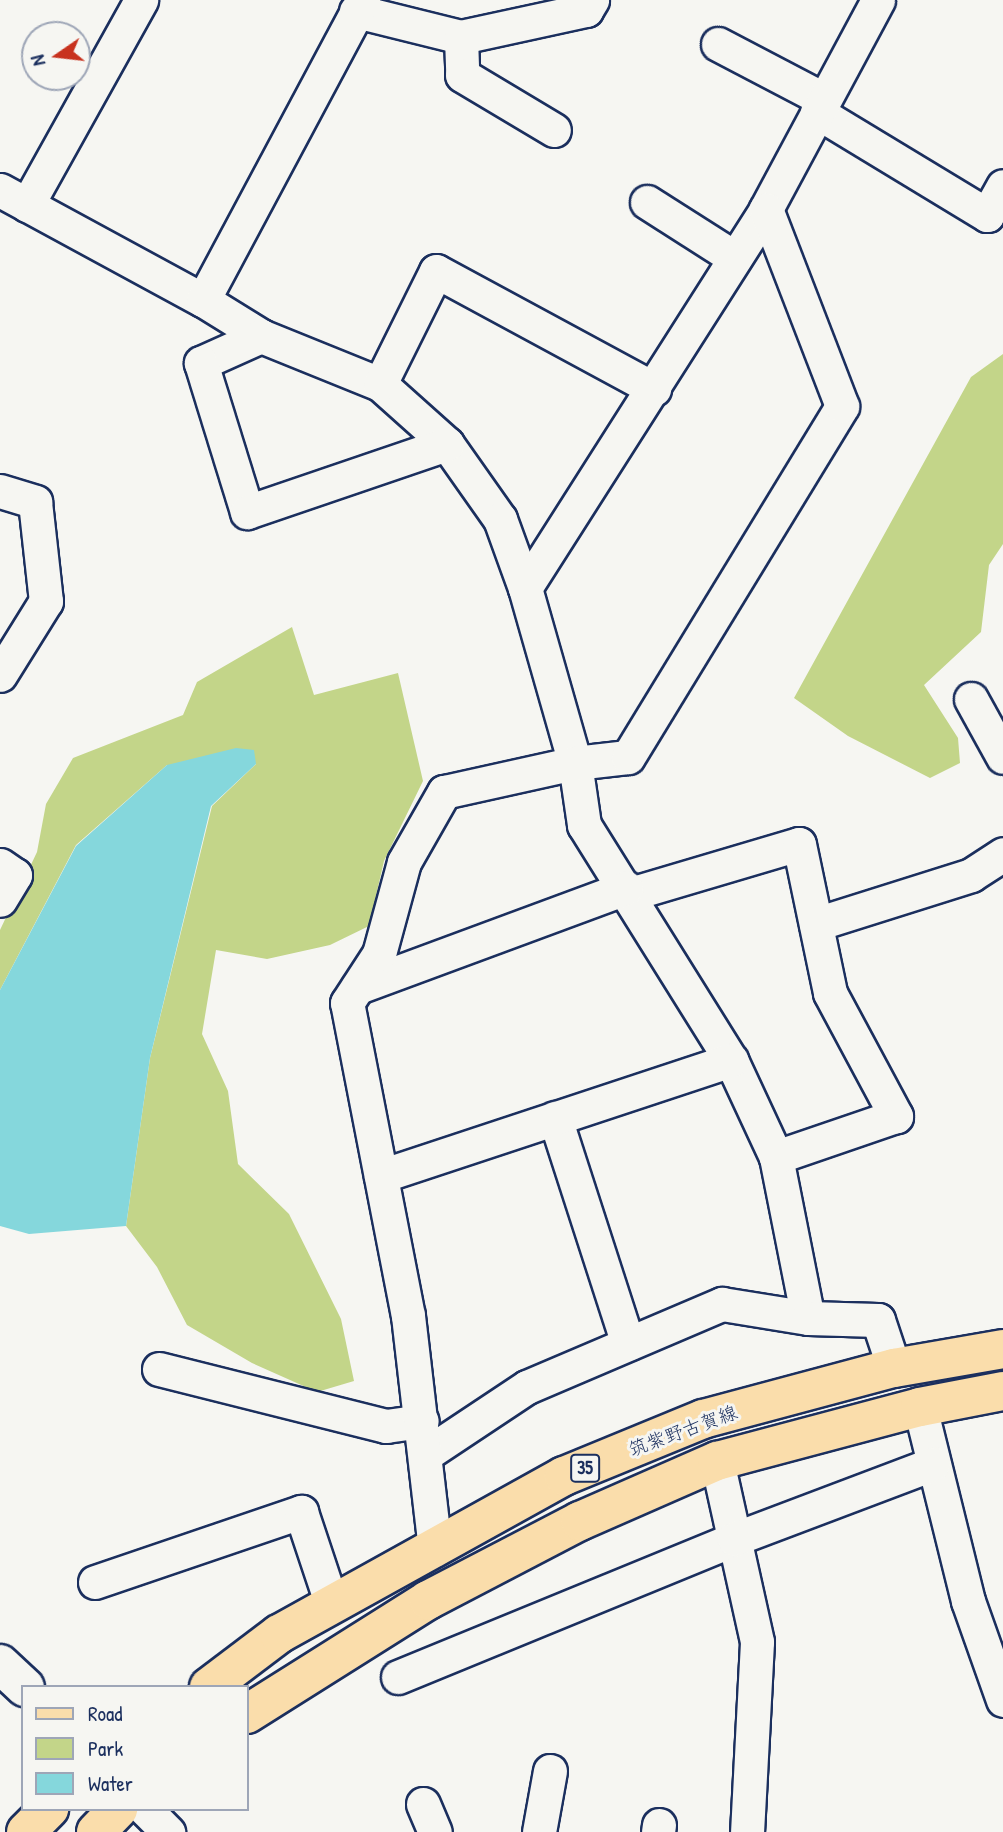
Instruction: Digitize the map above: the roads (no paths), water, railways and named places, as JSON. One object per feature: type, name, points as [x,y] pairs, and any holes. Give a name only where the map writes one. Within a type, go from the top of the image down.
[{"type":"main road","name":"筑紫野古賀線","points":[[212,1685],[279,1634],[564,1476],[703,1419],[894,1368],[1003,1349]]},
{"type":"main road","name":"筑紫野古賀線","points":[[248,1713],[428,1600],[580,1521],[717,1461],[920,1407],[1003,1391]]},
{"type":"main road","points":[[26,1832],[47,1811]]},
{"type":"main road","points":[[96,1832],[116,1811]]},
{"type":"street","points":[[141,0],[14,198],[203,300],[261,337],[380,384],[447,444],[500,519],[525,588],[575,763],[584,825],[628,891],[731,1059],[776,1157],[808,1318]]},
{"type":"street","points":[[203,300],[359,6],[461,37],[586,10],[592,0]]},
{"type":"street","points":[[525,588],[766,209],[878,0]]},
{"type":"street","points":[[461,37],[462,75],[554,130]]},
{"type":"street","points":[[718,44],[820,105],[987,215],[1003,186]]},
{"type":"street","points":[[647,202],[735,258]]},
{"type":"street","points":[[435,1549],[408,1316],[347,1003],[379,954],[404,862],[444,792],[575,763],[628,757],[842,406],[766,209]]},
{"type":"street","points":[[380,384],[436,271],[654,389]]},
{"type":"street","points":[[261,337],[201,363],[247,512],[447,444]]},
{"type":"street","points":[[0,491],[35,502],[46,601],[0,675]]},
{"type":"street","points":[[971,699],[1003,757]]},
{"type":"street","points":[[358,987],[628,891],[799,844],[830,993],[895,1116],[776,1157]]},
{"type":"street","points":[[816,924],[971,875],[1003,854]]},
{"type":"street","points":[[0,864],[15,875],[0,900]]},
{"type":"street","points":[[381,1177],[731,1059]]},
{"type":"street","points":[[555,1118],[628,1344]]},
{"type":"street","points":[[426,1454],[527,1387],[722,1304],[808,1318],[878,1321],[894,1368]]},
{"type":"street","points":[[159,1369],[386,1426],[422,1422]]},
{"type":"street","points":[[920,1407],[968,1601],[1003,1700]]},
{"type":"street","points":[[717,1461],[757,1642],[747,1832]]},
{"type":"street","points":[[398,1676],[734,1539],[933,1464]]},
{"type":"street","points":[[94,1583],[301,1512],[332,1605]]},
{"type":"street","points":[[0,1664],[23,1685]]},
{"type":"street","points":[[539,1832],[550,1771]]},
{"type":"street","points":[[147,1811],[169,1832]]},
{"type":"water","points":[[236,748],[254,750],[256,764],[211,806],[150,1058],[126,1226],[29,1234],[0,1226],[0,990],[76,846],[167,765]]}]
